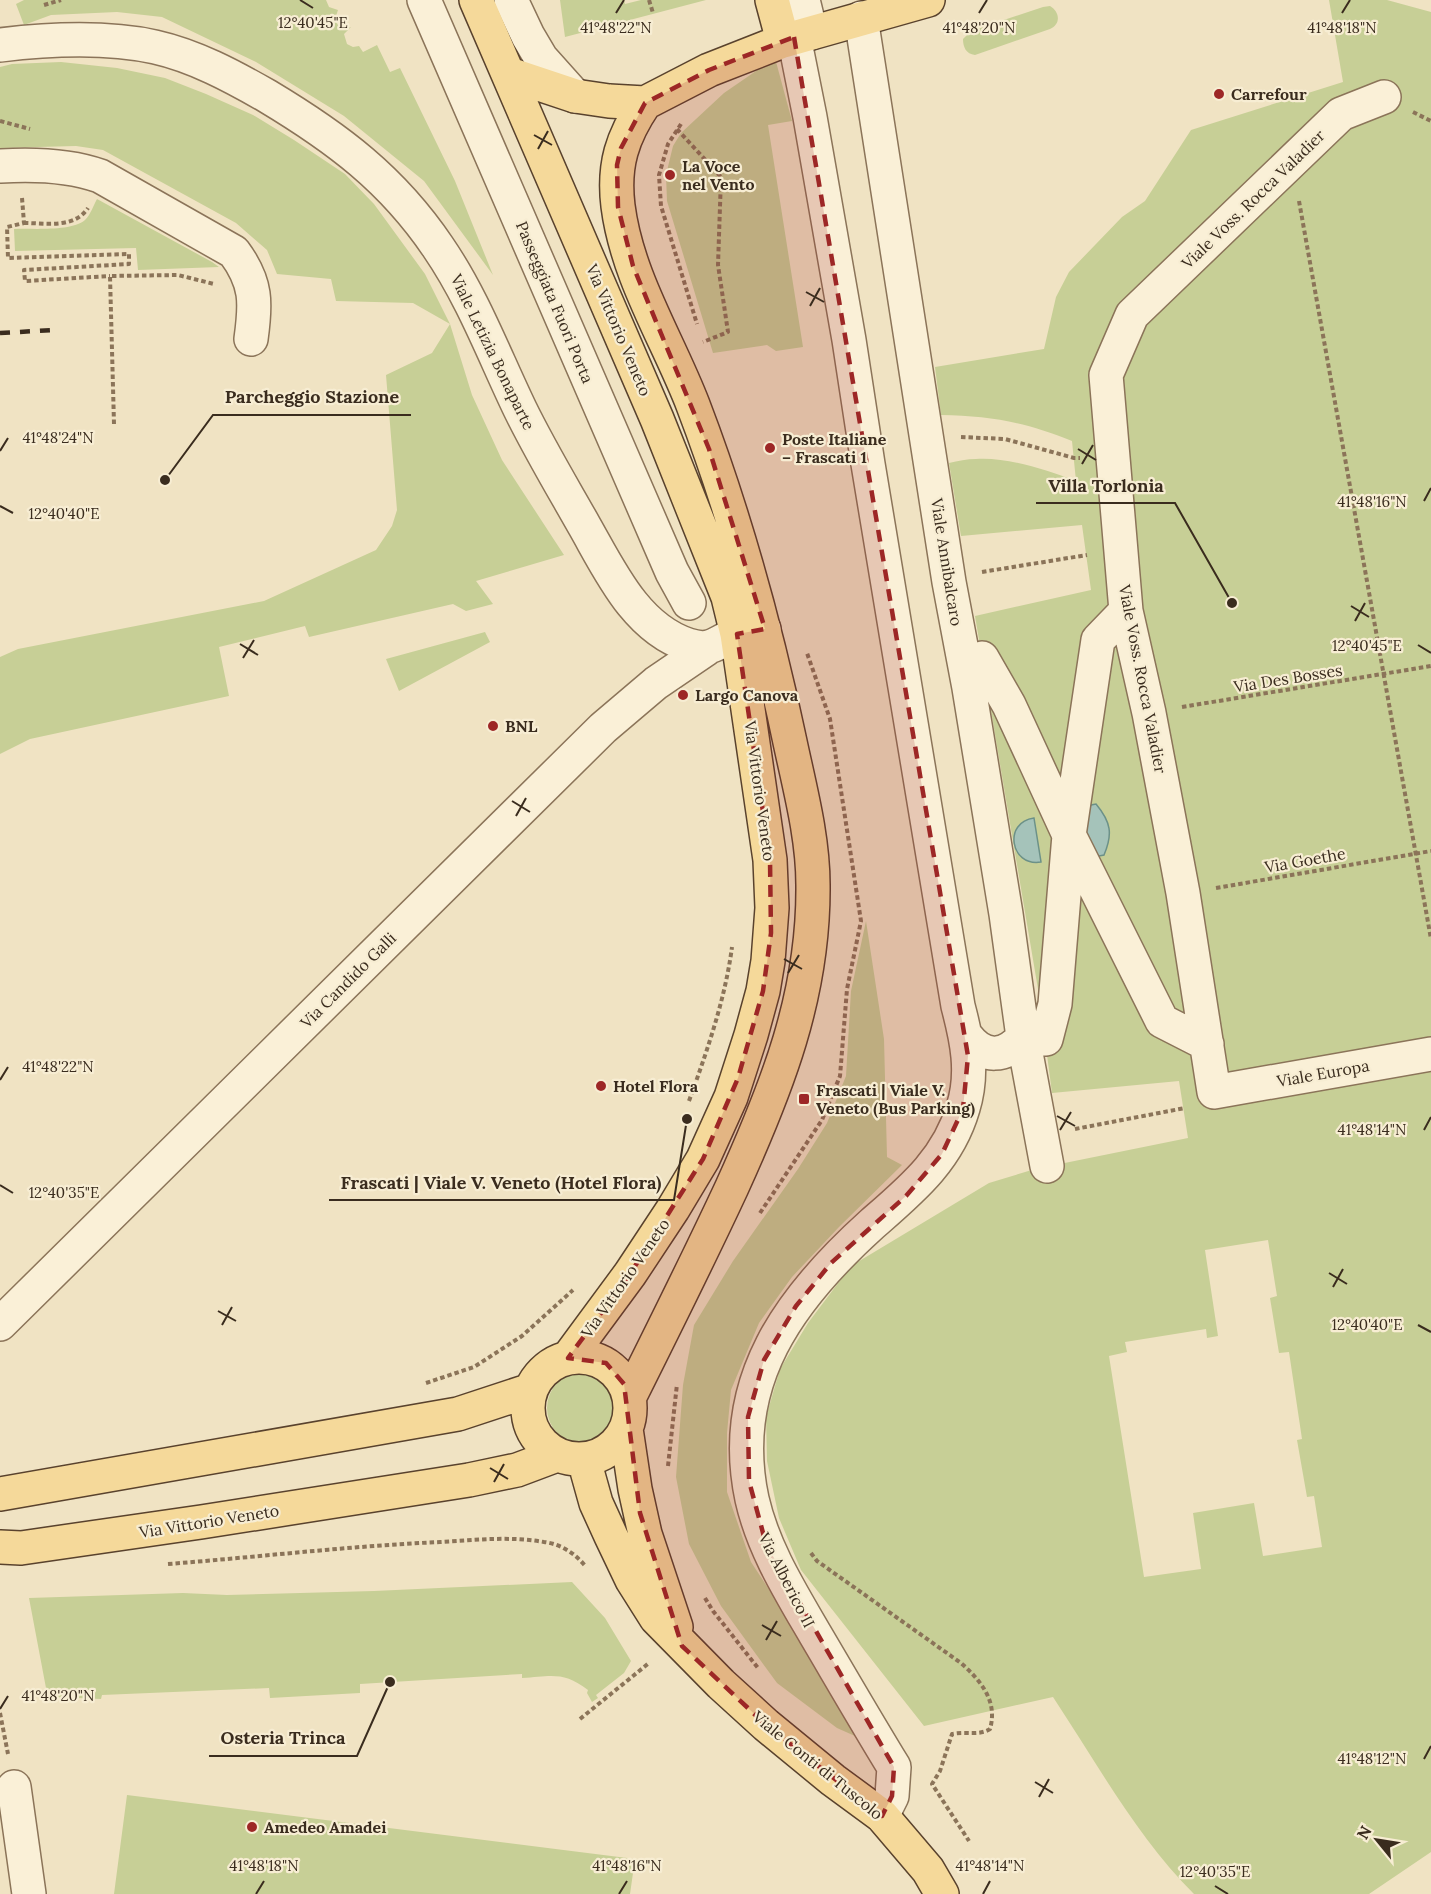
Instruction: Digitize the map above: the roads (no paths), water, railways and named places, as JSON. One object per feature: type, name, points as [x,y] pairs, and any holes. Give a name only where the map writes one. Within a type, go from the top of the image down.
[{"type":"main road","name":"Via Vittorio Veneto","points":[[476,0],[662,430],[728,597],[751,632],[806,818],[811,857],[812,927],[807,971],[790,1043],[750,1146],[628,1413]]},
{"type":"main road","points":[[772,0],[804,28]]},
{"type":"main road","points":[[509,74],[575,96],[645,103],[710,70],[804,28],[861,18],[928,0]]},
{"type":"main road","name":"Via Vittorio Veneto","points":[[568,1358],[630,1274],[703,1159],[738,1078],[763,991],[771,933],[770,860],[751,632],[740,544],[702,431],[670,351],[646,301],[624,237],[618,207],[617,165],[621,148],[635,117],[645,103]]},
{"type":"main road","points":[[628,1413],[616,1444],[601,1455],[571,1458],[545,1448],[532,1429],[527,1403],[537,1378],[557,1361],[582,1357],[606,1364],[617,1373],[624,1384],[628,1413],[635,1489],[645,1534],[682,1646]]},
{"type":"main road","points":[[0,1494],[458,1414],[531,1390]]},
{"type":"main road","name":"Via Vittorio Veneto","points":[[0,1547],[21,1548],[153,1530],[469,1480],[571,1458]]},
{"type":"main road","name":"Viale Conti di Tuscolo","points":[[571,1458],[596,1503],[632,1580],[656,1618],[682,1646],[766,1725],[833,1780],[882,1815],[928,1870],[942,1894]]},
{"type":"street","name":"Passeggiata Fuori Porta","points":[[424,0],[672,572],[689,603]]},
{"type":"street","points":[[511,0],[541,58],[575,96]]},
{"type":"street","points":[[803,0],[810,117],[845,316],[958,1006],[967,1037],[983,1052],[1006,1052],[1035,1038],[1055,1004],[1069,835],[1098,640],[1126,611]]},
{"type":"street","name":"Viale Annibalcaro","points":[[861,18],[949,582],[969,688],[1006,915],[1035,1038],[1047,1166]]},
{"type":"street","name":"Viale Letizia Bonaparte","points":[[0,45],[29,41],[84,40],[153,47],[174,52],[254,88],[311,123],[371,169],[408,206],[456,275],[485,330],[533,434],[621,588],[639,612],[653,625],[669,636],[706,649]]},
{"type":"street","name":"Viale Voss. Rocca Valadier","points":[[1215,1092],[1183,893],[1149,713],[1126,611],[1106,375],[1132,315],[1341,114],[1384,97]]},
{"type":"street","points":[[0,166],[33,164],[100,176],[234,252],[248,273],[254,294],[251,339]]},
{"type":"street","points":[[706,649],[751,632]]},
{"type":"street","name":"Via Candido Galli","points":[[0,1324],[603,728],[656,683],[706,649]]},
{"type":"street","points":[[982,658],[1009,705],[1069,835],[1162,1021],[1207,1044]]},
{"type":"street","name":"Via Alberico II","points":[[882,1815],[892,1796],[894,1767],[784,1580],[766,1544],[748,1481],[747,1424],[754,1388],[764,1360],[796,1306],[844,1250],[920,1182],[949,1142],[963,1109],[967,1092],[969,1076],[967,1037]]},
{"type":"street","name":"Viale Europa","points":[[1215,1092],[1431,1054]]},
{"type":"street","points":[[12,1775],[29,1894]]},
{"type":"water","points":[[1096,804],[1109,828],[1109,841],[1104,855],[1099,856],[1091,850],[1083,823],[1091,805]]},
{"type":"water","points":[[1034,818],[1041,862],[1031,862],[1022,858],[1014,843],[1014,835],[1018,827],[1024,821]]},
{"type":"railway","points":[[0,333],[54,330]]},
{"type":"place","name":"Carrefour","points":[[1219,94]]},
{"type":"place","name":"La Voce nel Vento","points":[[670,175]]},
{"type":"place","name":"Poste Italiane – Frascati 1","points":[[770,448]]},
{"type":"place","name":"Parcheggio Stazione","points":[[165,480]]},
{"type":"place","name":"Villa Torlonia","points":[[1232,603]]},
{"type":"place","name":"Largo Canova","points":[[683,695]]},
{"type":"place","name":"BNL","points":[[493,726]]},
{"type":"place","name":"Hotel Flora","points":[[601,1086]]},
{"type":"place","name":"Frascati | Viale V. Veneto (Bus Parking)","points":[[804,1099]]},
{"type":"place","name":"Frascati | Viale V. Veneto (Hotel Flora)","points":[[687,1119]]},
{"type":"place","name":"Osteria Trinca","points":[[390,1682]]},
{"type":"place","name":"Amedeo Amadei","points":[[252,1827]]}]
